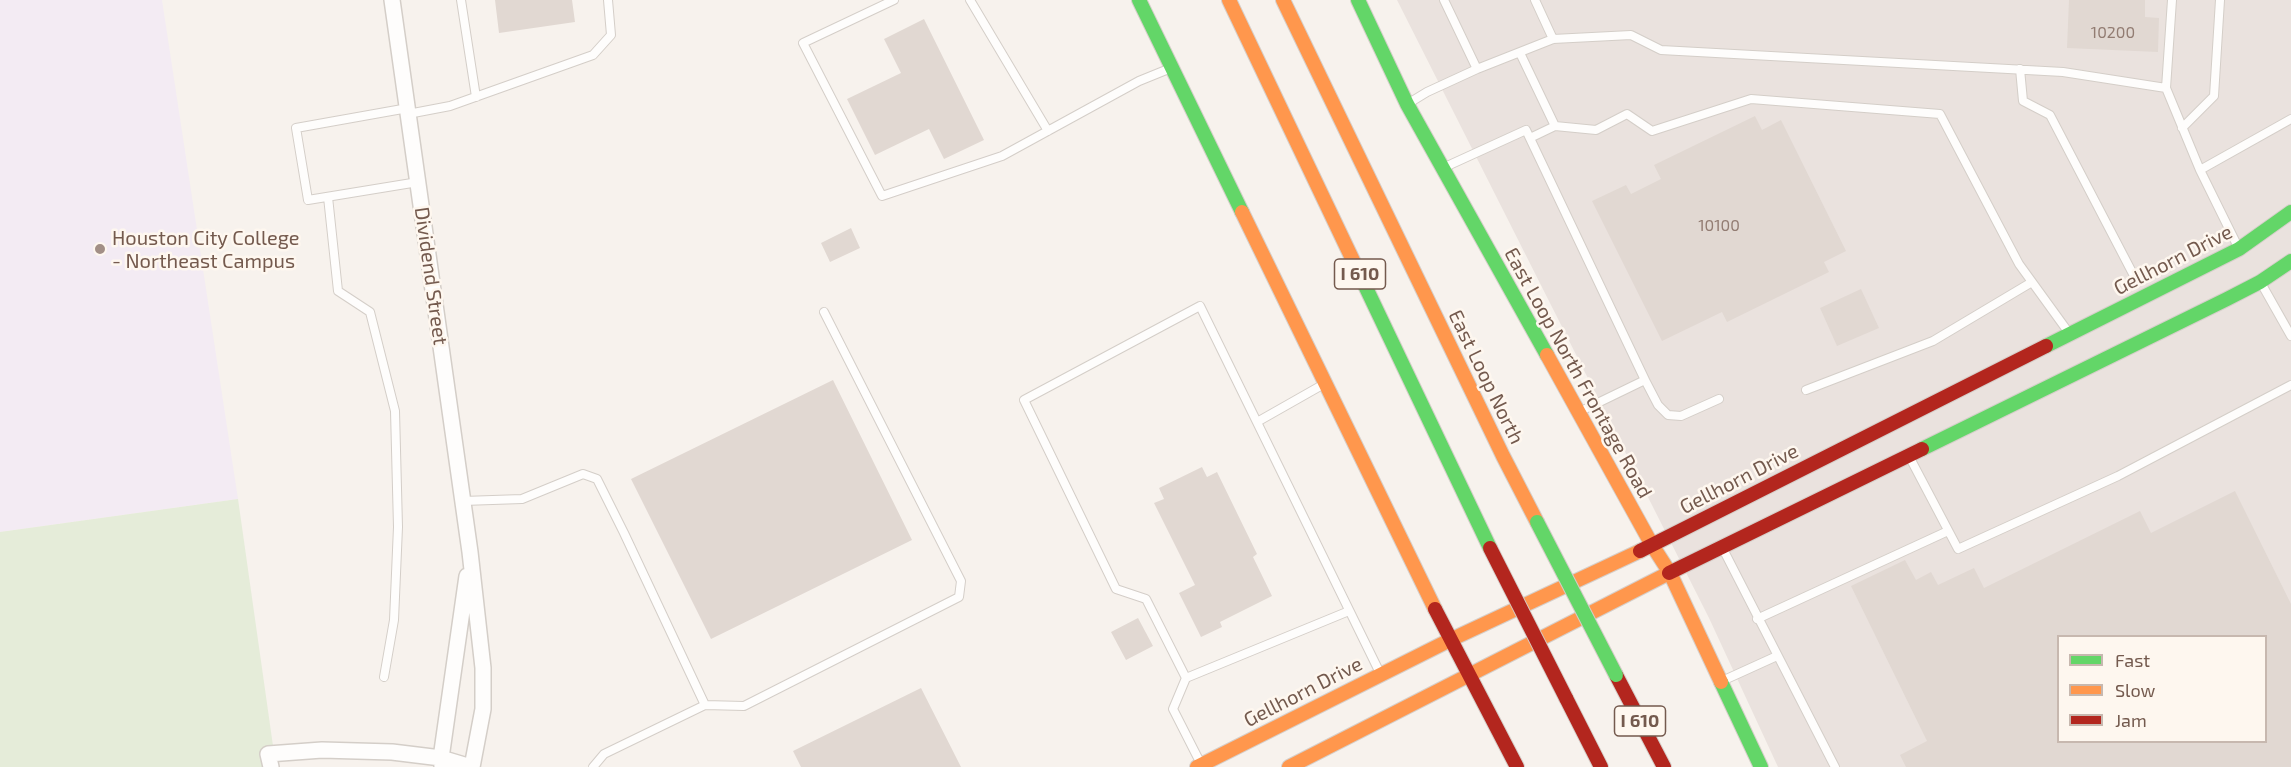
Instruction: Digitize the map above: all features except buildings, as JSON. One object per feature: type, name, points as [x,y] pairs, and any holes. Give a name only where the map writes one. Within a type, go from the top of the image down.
[{"type":"main road","points":[[1139,0],[1450,640],[1517,767]]},
{"type":"main road","name":"I 610","points":[[1229,0],[1490,548],[1601,767]]},
{"type":"main road","name":"East Loop North","points":[[1283,0],[1498,446],[1664,767]]},
{"type":"main road","name":"East Loop North Frontage Road","points":[[1358,0],[1407,104],[1652,545],[1670,573],[1761,767]]},
{"type":"main road","name":"Gellhorn Drive","points":[[1200,766],[1450,640],[1652,545],[2070,334],[2242,253],[2291,212]]},
{"type":"main road","points":[[1289,767],[1670,573],[1909,456],[2291,261]]},
{"type":"main road","points":[[1891,424],[1909,456]]},
{"type":"street","name":"Dividend Street","points":[[392,0],[470,552],[483,668],[483,709],[471,767]]},
{"type":"street","name":"Dividend Street","points":[[442,763],[470,552]]},
{"type":"street","points":[[271,767],[268,754],[322,750],[392,753],[471,767]]},
{"type":"lane","points":[[461,0],[476,97]]},
{"type":"lane","points":[[418,182],[308,200],[296,128],[450,106],[593,55],[611,35],[608,0]]},
{"type":"lane","points":[[894,0],[803,43],[882,196],[1002,156],[1139,81],[1172,68]]},
{"type":"lane","points":[[970,0],[1048,131]]},
{"type":"lane","points":[[1444,0],[1477,69]]},
{"type":"lane","points":[[1535,0],[1553,39]]},
{"type":"lane","points":[[2172,0],[2166,88],[2200,170],[2242,253]]},
{"type":"lane","points":[[2182,128],[2214,96],[2220,0]]},
{"type":"lane","points":[[1407,104],[1477,69],[1553,39],[1631,35],[1661,50],[2062,72],[2166,88]]},
{"type":"lane","points":[[1520,53],[1555,126]]},
{"type":"lane","points":[[2020,69],[2023,101],[2050,115],[2133,274]]},
{"type":"lane","points":[[1530,138],[1555,126],[1596,130],[1627,114],[1652,131],[1751,99],[1940,114],[2019,264],[2070,334]]},
{"type":"lane","points":[[2200,170],[2291,119]]},
{"type":"lane","points":[[1443,168],[1526,130],[1658,405],[1668,416],[1681,416],[1719,399]]},
{"type":"lane","points":[[328,197],[338,291],[370,312],[395,411],[398,539],[394,620],[384,677]]},
{"type":"lane","points":[[2257,278],[2291,336]]},
{"type":"lane","points":[[1806,390],[1933,340],[2032,282]]},
{"type":"lane","points":[[1186,678],[1146,599],[1116,590],[1024,400],[1200,306],[1381,675]]},
{"type":"lane","points":[[593,767],[604,754],[705,705],[744,706],[959,597],[961,581],[824,312]]},
{"type":"lane","points":[[1578,412],[1645,380]]},
{"type":"lane","points":[[1257,422],[1326,383]]},
{"type":"lane","points":[[1909,456],[1958,549],[2118,476],[2291,385]]},
{"type":"lane","points":[[463,501],[522,499],[583,474],[597,479],[705,705]]},
{"type":"lane","points":[[1758,619],[1948,531]]},
{"type":"lane","points":[[1723,549],[1835,767]]},
{"type":"lane","points":[[1200,766],[1173,709],[1186,678],[1349,611]]},
{"type":"lane","points":[[1721,681],[1777,656]]},
{"type":"shaded area","name":"Houston City College - Northeast Campus","points":[[0,0],[162,0],[238,499],[0,532]]},
{"type":"shaded area","points":[[1397,0],[2291,0],[2291,767],[1778,767],[1709,618]]},
{"type":"green space","points":[[238,499],[276,767],[0,767],[0,532]]},
{"type":"traffic: fast","points":[[1139,0],[1242,212]]},
{"type":"traffic: fast","points":[[1358,0],[1407,104],[1547,355]]},
{"type":"traffic: fast","points":[[2046,346],[2239,249],[2291,212]]},
{"type":"traffic: fast","points":[[1922,449],[2227,299],[2260,282],[2291,261]]},
{"type":"traffic: fast","points":[[1359,273],[1490,548]]},
{"type":"traffic: fast","points":[[1537,522],[1616,675]]},
{"type":"traffic: fast","points":[[1721,682],[1761,767]]},
{"type":"traffic: slow","points":[[1229,0],[1359,273]]},
{"type":"traffic: slow","points":[[1283,0],[1537,522]]},
{"type":"traffic: slow","points":[[1242,212],[1435,609]]},
{"type":"traffic: slow","points":[[1547,355],[1652,545],[1670,573],[1721,682]]},
{"type":"traffic: slow","points":[[1197,767],[1450,640],[1640,551]]},
{"type":"traffic: slow","points":[[1289,767],[1669,573]]},
{"type":"traffic: jam","points":[[1640,551],[2046,346]]},
{"type":"traffic: jam","points":[[1669,573],[1922,449]]},
{"type":"traffic: jam","points":[[1490,548],[1566,698]]},
{"type":"traffic: jam","points":[[1435,609],[1517,767]]},
{"type":"traffic: jam","points":[[1616,675],[1664,767]]},
{"type":"traffic: jam","points":[[1566,698],[1601,767]]},
{"type":"place","name":"Houston City College - Northeast Campus","points":[[100,249]]}]
